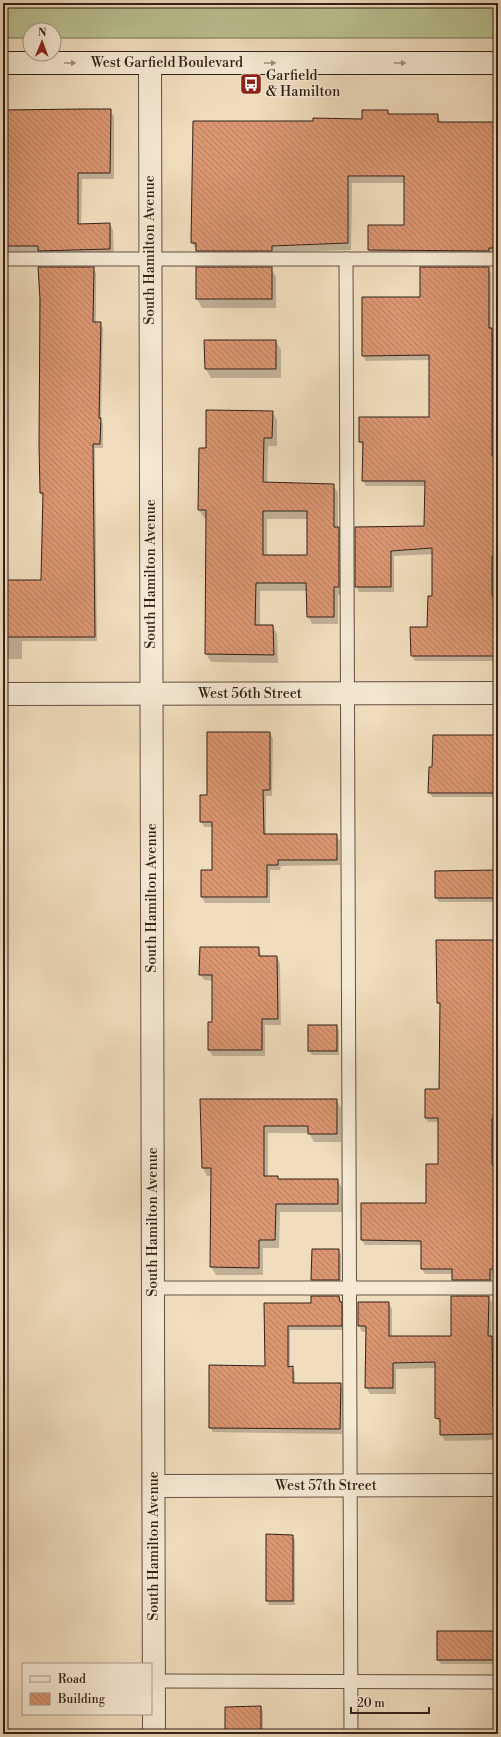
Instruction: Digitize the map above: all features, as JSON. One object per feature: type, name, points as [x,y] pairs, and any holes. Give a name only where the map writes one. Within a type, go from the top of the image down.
[{"type":"street","name":"West Garfield Boulevard","points":[[3,62],[498,63]]},
{"type":"street","name":"South Hamilton Avenue","points":[[150,63],[154,1734]]},
{"type":"street","name":"West 56th Street","points":[[3,694],[152,695],[498,693]]},
{"type":"street","name":"West 57th Street","points":[[154,1486],[498,1485]]},
{"type":"lane","points":[[3,259],[498,259]]},
{"type":"lane","points":[[346,259],[351,1734]]},
{"type":"lane","points":[[153,1288],[498,1288]]},
{"type":"lane","points":[[154,1681],[498,1682]]},
{"type":"green space","points":[[3,3],[498,3],[498,38],[62,38],[62,22],[22,22],[22,38],[3,38]]},
{"type":"building","points":[[111,109],[110,173],[78,173],[78,224],[110,223],[110,249],[38,251],[38,246],[3,246],[3,110]]},
{"type":"building","points":[[362,110],[388,110],[388,114],[438,114],[438,122],[498,122],[498,248],[489,248],[489,251],[368,250],[368,225],[404,225],[404,176],[348,176],[348,243],[272,246],[272,251],[196,251],[196,243],[191,243],[193,121],[313,121],[313,118],[362,119]]},
{"type":"building","points":[[38,267],[94,267],[93,322],[101,322],[99,418],[101,418],[100,444],[93,444],[95,637],[3,637],[3,580],[41,580],[43,493],[40,493],[40,299]]},
{"type":"building","points":[[196,267],[272,267],[272,299],[196,299]]},
{"type":"building","points":[[420,267],[489,267],[489,328],[492,328],[492,456],[498,456],[498,556],[492,556],[492,596],[498,596],[498,656],[411,656],[410,627],[427,627],[428,596],[432,596],[432,548],[391,551],[391,587],[355,587],[355,527],[424,526],[425,481],[362,481],[363,442],[359,442],[359,417],[429,417],[429,355],[362,356],[362,297],[420,297]]},
{"type":"building","points":[[204,340],[276,340],[276,369],[205,369]]},
{"type":"building","points":[[206,410],[273,411],[272,438],[264,438],[263,482],[334,484],[334,527],[339,527],[339,587],[334,587],[334,617],[307,617],[306,583],[256,583],[255,625],[273,625],[274,655],[205,654],[206,510],[198,510],[199,448],[206,448]],"holes":[[[263,511],[307,511],[307,555],[263,555]]]},
{"type":"building","points":[[207,732],[270,732],[270,790],[263,790],[264,834],[337,834],[337,860],[278,860],[278,865],[267,865],[267,897],[201,897],[201,870],[212,870],[212,822],[200,822],[200,795],[207,795]]},
{"type":"building","points":[[433,735],[497,735],[497,793],[428,793],[429,767],[432,767]]},
{"type":"building","points":[[498,870],[498,898],[435,898],[435,871]]},
{"type":"building","points":[[436,940],[497,940],[498,1118],[492,1118],[492,1165],[498,1165],[498,1269],[490,1269],[490,1280],[452,1280],[452,1269],[421,1269],[421,1241],[361,1240],[361,1203],[426,1203],[426,1164],[438,1164],[438,1118],[425,1118],[425,1089],[439,1089],[440,1003],[437,1003]]},
{"type":"building","points":[[200,947],[259,947],[259,956],[277,956],[278,1019],[262,1019],[262,1050],[208,1050],[208,1022],[212,1022],[212,975],[199,975]]},
{"type":"building","points":[[308,1025],[337,1025],[337,1051],[308,1051]]},
{"type":"building","points":[[200,1099],[337,1099],[337,1134],[308,1134],[308,1126],[264,1126],[264,1176],[278,1176],[278,1179],[338,1179],[338,1204],[276,1204],[275,1240],[259,1240],[259,1268],[210,1267],[211,1168],[202,1168]]},
{"type":"building","points":[[312,1249],[339,1249],[339,1280],[311,1280]]},
{"type":"building","points":[[311,1296],[339,1296],[340,1302],[342,1302],[342,1326],[288,1326],[288,1367],[293,1366],[293,1383],[341,1383],[340,1429],[209,1428],[209,1365],[265,1366],[264,1303],[311,1303]]},
{"type":"building","points":[[451,1296],[489,1296],[488,1336],[492,1336],[493,1407],[498,1407],[498,1434],[440,1435],[440,1419],[435,1418],[435,1362],[393,1363],[393,1388],[365,1388],[366,1328],[365,1326],[358,1326],[358,1302],[389,1302],[389,1336],[451,1336]]},
{"type":"building","points":[[266,1534],[293,1535],[293,1601],[266,1601]]},
{"type":"building","points":[[437,1631],[498,1631],[498,1660],[437,1660]]},
{"type":"building","points":[[261,1706],[261,1734],[225,1734],[225,1707]]},
{"type":"place","name":"Garfield & Hamilton","points":[[251,84]]}]
